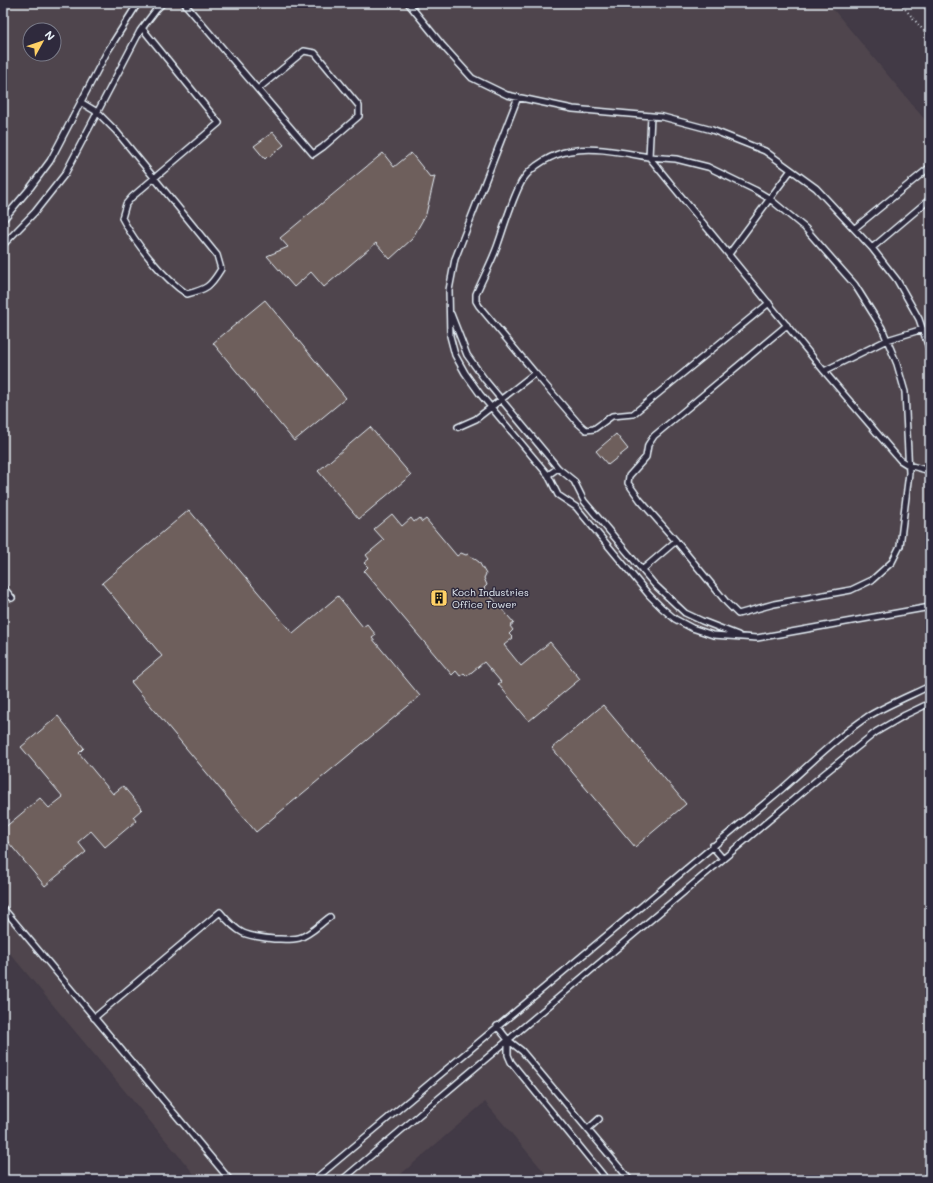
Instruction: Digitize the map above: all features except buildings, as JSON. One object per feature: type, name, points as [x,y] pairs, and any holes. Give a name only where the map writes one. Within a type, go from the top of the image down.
[{"type":"lane","points":[[3,220],[50,161],[82,103],[107,52],[138,3]]},
{"type":"lane","points":[[3,245],[35,212],[65,174],[142,28],[163,3]]},
{"type":"lane","points":[[184,3],[313,154],[359,116],[359,106],[315,53],[304,51],[258,89]]},
{"type":"lane","points":[[408,3],[443,46],[472,78],[507,95],[574,109],[663,117],[712,130],[766,152],[816,188],[855,228],[872,248],[896,280],[919,319],[930,351]]},
{"type":"lane","points":[[82,103],[97,112],[116,131],[153,178],[217,255],[221,269],[214,280],[204,290],[187,294],[174,285],[131,235],[122,218],[126,204],[132,197],[153,178],[218,123],[142,28]]},
{"type":"lane","points":[[518,97],[455,259],[449,290],[450,336],[455,355],[465,373],[491,408],[548,475],[558,495],[577,508],[649,595],[662,608],[675,619],[692,628],[713,635],[757,638],[930,607]]},
{"type":"lane","points":[[651,116],[649,157],[824,371],[900,460],[908,465],[930,471]]},
{"type":"lane","points":[[769,303],[633,414],[612,416],[594,429],[586,430],[534,373],[479,306],[476,301],[476,294],[523,180],[535,167],[548,159],[570,151],[595,149],[649,157],[676,159],[708,167],[755,190],[770,199],[805,228],[855,285],[882,328],[897,364],[905,392],[909,473],[900,546],[892,562],[872,580],[851,590],[774,604],[738,614],[640,500],[628,484],[629,476],[646,457],[648,445],[654,436],[787,325]]},
{"type":"lane","points":[[855,228],[930,167]]},
{"type":"lane","points":[[729,254],[791,170]]},
{"type":"lane","points":[[872,248],[930,199]]},
{"type":"lane","points":[[450,310],[467,355],[500,400],[558,468],[574,481],[584,501],[642,570],[669,599],[685,612],[702,622],[743,636]]},
{"type":"lane","points":[[824,371],[887,340],[922,328]]},
{"type":"lane","points":[[458,427],[476,419],[534,373]]},
{"type":"lane","points":[[548,475],[558,468]]},
{"type":"lane","points":[[577,508],[584,501]]},
{"type":"lane","points":[[642,570],[676,541]]},
{"type":"lane","points":[[3,587],[12,598]]},
{"type":"lane","points":[[314,1180],[843,736],[882,709],[930,686]]},
{"type":"lane","points":[[342,1180],[825,772],[876,732],[905,715],[930,703]]},
{"type":"lane","points":[[712,846],[723,859]]},
{"type":"lane","points":[[3,908],[230,1180]]},
{"type":"lane","points":[[94,1018],[220,912],[231,925],[251,937],[288,940],[300,938],[330,917]]},
{"type":"lane","points":[[497,1026],[508,1040],[522,1051],[630,1180]]},
{"type":"lane","points":[[508,1040],[508,1055],[511,1062],[607,1180]]},
{"type":"lane","points":[[588,1129],[599,1119]]},
{"type":"path","points":[[900,3],[930,38]]},
{"type":"shaded area","points":[[3,3],[828,3],[930,126],[930,1180],[551,1180],[485,1102],[394,1180],[199,1180],[3,945]]},
{"type":"place","name":"Koch Industries Office Tower","points":[[439,598]]}]
